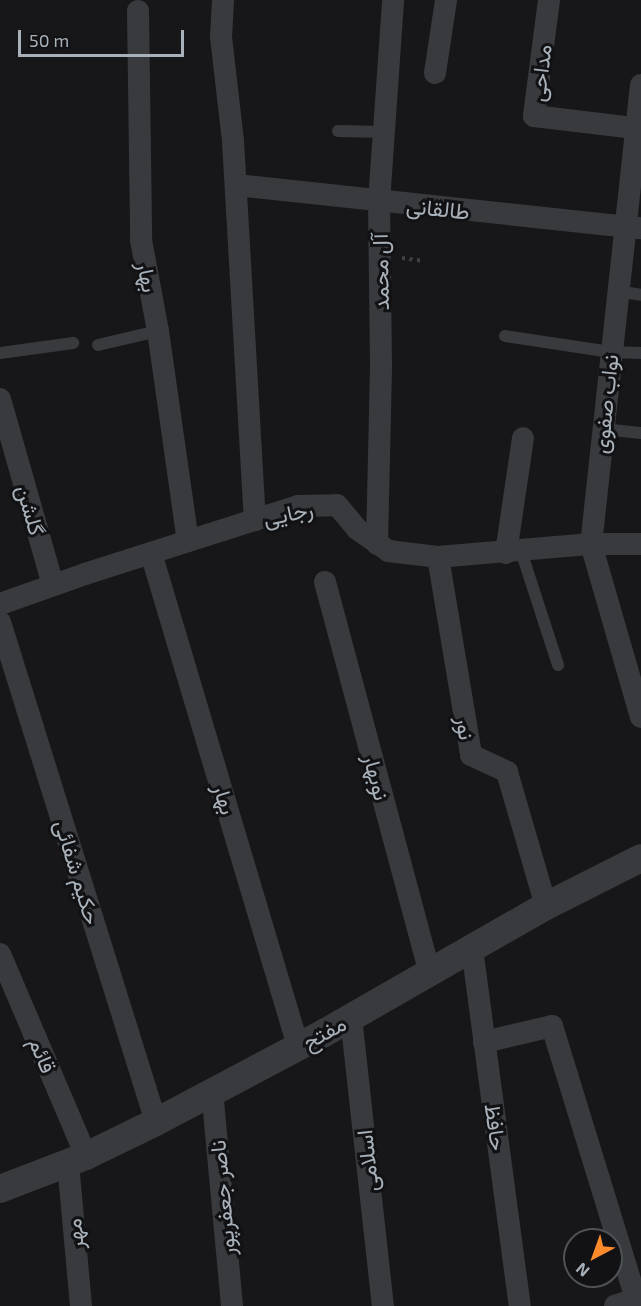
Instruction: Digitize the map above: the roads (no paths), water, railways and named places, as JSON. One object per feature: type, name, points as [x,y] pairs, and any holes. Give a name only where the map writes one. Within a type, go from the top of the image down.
[{"type":"street","points":[[223,0],[221,37],[236,185],[255,520]]},
{"type":"street","name":"آل محمد","points":[[377,544],[381,365],[380,202],[393,0]]},
{"type":"street","points":[[435,73],[446,0]]},
{"type":"street","name":"مداحی","points":[[549,0],[534,116],[635,128]]},
{"type":"street","name":"بهار","points":[[138,11],[141,240],[158,331],[188,541]]},
{"type":"street","name":"نواب صفوی","points":[[641,86],[635,128],[633,227],[617,291],[591,544],[633,664],[641,717]]},
{"type":"street","name":"طالقانی","points":[[236,185],[633,227]]},
{"type":"street","name":"گلشن","points":[[0,399],[53,585]]},
{"type":"street","points":[[513,552],[522,438]]},
{"type":"street","name":"رجایی","points":[[0,604],[298,506],[337,505],[357,529],[388,551],[438,557],[591,544],[641,544]]},
{"type":"street","name":"بهار","points":[[152,553],[298,1046]]},
{"type":"street","name":"نور","points":[[438,557],[471,755],[507,772],[546,906]]},
{"type":"street","name":"نوبهار","points":[[325,582],[429,971]]},
{"type":"street","name":"حکیم شفائی","points":[[0,622],[156,1122]]},
{"type":"street","name":"مفتح","points":[[0,1190],[77,1159],[156,1122],[351,1017],[546,906],[640,861]]},
{"type":"street","name":"حافظ","points":[[472,948],[520,1306]]},
{"type":"street","name":"قائم","points":[[0,954],[77,1159]]},
{"type":"street","name":"اسلامی","points":[[351,1017],[383,1306]]},
{"type":"street","points":[[484,1042],[552,1026],[636,1299],[615,1306]]},
{"type":"street","name":"ناصر جعفرپور","points":[[212,1090],[232,1306]]},
{"type":"street","name":"مهر","points":[[77,1159],[81,1306]]},
{"type":"lane","points":[[338,131],[384,132]]},
{"type":"lane","points":[[617,291],[641,295]]},
{"type":"lane","points":[[98,345],[158,331]]},
{"type":"lane","points":[[505,336],[611,352],[641,353]]},
{"type":"lane","points":[[0,353],[73,343]]},
{"type":"lane","points":[[603,429],[641,433]]},
{"type":"lane","points":[[513,552],[558,665]]}]
